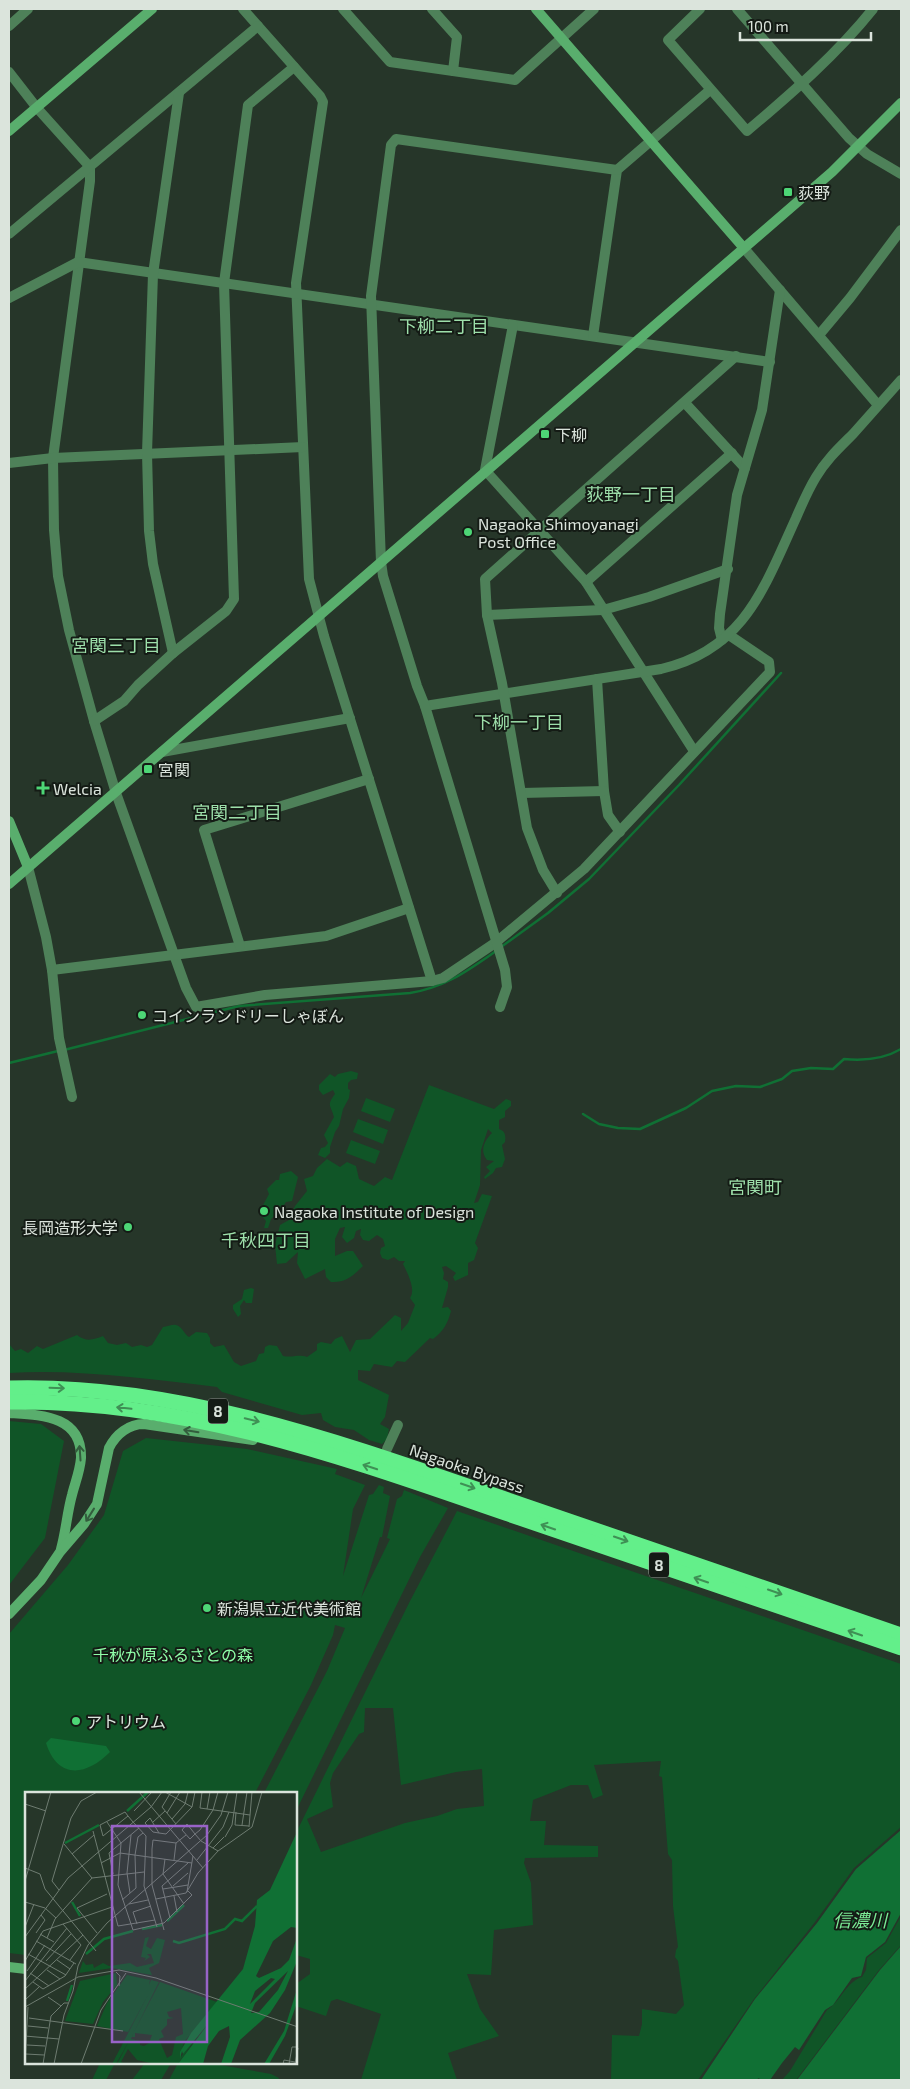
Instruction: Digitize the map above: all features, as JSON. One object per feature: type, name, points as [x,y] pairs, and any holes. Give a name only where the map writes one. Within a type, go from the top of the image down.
[{"type":"highway","name":"Nagaoka Bypass","points":[[9,1388],[67,1388],[119,1393],[203,1407],[317,1437],[419,1476],[901,1648]]},
{"type":"highway","name":"Nagaoka Bypass","points":[[9,1402],[104,1406],[182,1416],[246,1430],[419,1476],[901,1635]]},
{"type":"street","points":[[9,26],[28,9]]},
{"type":"street","points":[[9,131],[152,9]]},
{"type":"street","points":[[243,9],[320,96],[323,106],[296,284],[309,579],[319,617],[432,981]]},
{"type":"street","points":[[342,9],[390,62],[515,80],[594,9]]},
{"type":"street","points":[[432,9],[457,37],[453,71]]},
{"type":"street","points":[[536,9],[878,405]]},
{"type":"street","points":[[700,9],[668,40],[747,131],[802,84],[848,39],[873,9]]},
{"type":"street","points":[[737,9],[856,145],[901,174]]},
{"type":"street","points":[[9,234],[258,26]]},
{"type":"street","points":[[94,721],[124,701],[173,653],[226,610],[234,600],[224,283],[248,105],[294,67]]},
{"type":"street","points":[[9,72],[37,108],[90,167],[90,181],[53,458],[54,530],[58,576],[69,630],[116,793],[186,988],[196,1007],[265,995],[432,981],[443,978],[495,943],[584,869],[770,672],[769,662],[726,638],[719,628],[737,495],[762,410],[780,290]]},
{"type":"street","points":[[593,336],[617,170],[710,90]]},
{"type":"street","points":[[173,653],[153,564],[148,512],[146,453],[153,274],[179,93]]},
{"type":"street","points":[[9,884],[319,617],[485,470],[832,172],[856,145],[901,103]]},
{"type":"street","points":[[500,1007],[507,981],[501,955],[495,943],[426,706],[417,686],[383,576],[381,562],[371,304],[391,145],[396,139],[617,170]]},
{"type":"street","points":[[819,335],[850,298],[901,230]]},
{"type":"street","points":[[9,298],[78,262],[770,362]]},
{"type":"street","points":[[485,470],[513,325]]},
{"type":"street","points":[[557,893],[542,870],[531,841],[504,694],[487,615],[485,579],[736,356]]},
{"type":"street","points":[[426,706],[643,672],[686,661],[708,651],[726,638],[751,609],[815,478],[830,456],[901,380]]},
{"type":"street","points":[[685,403],[745,468]]},
{"type":"street","points":[[9,463],[53,458],[303,447]]},
{"type":"street","points":[[586,582],[732,453]]},
{"type":"street","points":[[485,470],[586,582],[694,752]]},
{"type":"street","points":[[487,615],[603,610],[649,597],[728,569]]},
{"type":"street","points":[[597,679],[604,791],[608,815],[620,832]]},
{"type":"street","points":[[162,752],[350,718]]},
{"type":"street","points":[[240,946],[204,830],[370,779]]},
{"type":"street","points":[[522,793],[604,791]]},
{"type":"street","points":[[9,821],[28,867],[46,937],[52,970],[59,1038],[72,1097]]},
{"type":"street","points":[[52,970],[326,936],[409,908]]},
{"type":"street","points":[[9,1413],[56,1419],[72,1430],[77,1439],[80,1448],[80,1468],[71,1497],[60,1552]]},
{"type":"street","points":[[9,1614],[41,1580],[60,1552],[84,1524],[97,1504],[109,1448],[118,1435],[135,1424],[308,1448]]},
{"type":"street","points":[[388,1449],[398,1425]]},
{"type":"street","points":[[9,1967],[25,1969]]},
{"type":"green space","points":[[351,1071],[358,1073],[357,1079],[351,1080],[348,1083],[348,1089],[350,1090],[349,1098],[335,1132],[330,1153],[325,1158],[318,1155],[321,1148],[325,1147],[328,1143],[324,1135],[334,1117],[330,1103],[335,1094],[333,1090],[323,1095],[319,1090],[319,1085],[330,1074],[335,1077],[338,1074]]},
{"type":"green space","points":[[429,1085],[494,1109],[506,1099],[511,1101],[511,1106],[505,1111],[505,1117],[499,1120],[499,1129],[505,1135],[505,1142],[502,1145],[505,1159],[502,1167],[496,1168],[485,1179],[484,1177],[490,1171],[486,1167],[494,1161],[487,1160],[483,1153],[485,1142],[492,1133],[488,1129],[481,1150],[480,1185],[474,1203],[478,1202],[482,1194],[492,1196],[475,1243],[478,1248],[474,1260],[468,1263],[468,1275],[455,1281],[453,1277],[456,1273],[446,1266],[442,1267],[443,1279],[448,1282],[448,1287],[442,1308],[448,1307],[451,1311],[447,1323],[437,1336],[433,1339],[430,1338],[405,1362],[397,1361],[392,1367],[374,1364],[370,1371],[358,1370],[358,1380],[389,1395],[385,1417],[380,1424],[389,1429],[387,1439],[382,1444],[369,1440],[354,1430],[335,1427],[323,1420],[321,1413],[302,1415],[222,1392],[217,1387],[61,1372],[9,1373],[9,1344],[15,1351],[21,1349],[28,1353],[37,1346],[43,1349],[77,1335],[83,1339],[90,1340],[103,1336],[108,1343],[117,1345],[126,1343],[132,1347],[141,1345],[147,1347],[152,1345],[163,1327],[176,1325],[189,1337],[196,1332],[207,1333],[210,1343],[214,1347],[224,1345],[234,1362],[241,1366],[256,1361],[259,1354],[264,1353],[265,1347],[269,1345],[277,1346],[283,1356],[307,1357],[317,1350],[317,1344],[321,1342],[331,1344],[335,1339],[342,1336],[350,1352],[356,1340],[370,1339],[395,1315],[401,1318],[401,1331],[408,1323],[415,1305],[410,1298],[412,1286],[403,1264],[405,1261],[399,1261],[394,1257],[388,1260],[382,1258],[381,1248],[385,1246],[383,1239],[377,1235],[369,1241],[363,1240],[360,1235],[361,1229],[356,1231],[354,1238],[347,1243],[342,1237],[345,1227],[340,1228],[335,1239],[335,1256],[347,1251],[353,1251],[363,1266],[348,1278],[336,1282],[331,1282],[326,1277],[325,1269],[305,1279],[297,1263],[298,1252],[286,1263],[277,1264],[275,1245],[280,1225],[289,1220],[295,1206],[307,1191],[304,1179],[313,1176],[317,1168],[327,1159],[340,1167],[347,1162],[356,1166],[359,1179],[374,1186],[385,1177],[392,1180]]},
{"type":"green space","points":[[366,1098],[395,1109],[390,1122],[361,1111]]},
{"type":"green space","points":[[358,1119],[388,1130],[383,1144],[353,1132]]},
{"type":"green space","points":[[351,1140],[380,1151],[375,1164],[346,1153]]},
{"type":"green space","points":[[291,1171],[298,1177],[292,1201],[286,1202],[271,1219],[268,1228],[264,1228],[266,1221],[261,1215],[262,1207],[269,1194],[267,1189],[276,1180],[279,1180],[280,1174]]},
{"type":"green space","points":[[254,1289],[252,1303],[246,1303],[244,1300],[240,1306],[241,1314],[238,1317],[233,1309],[233,1305],[242,1299],[244,1290]]},
{"type":"green space","points":[[9,1421],[41,1424],[64,1441],[45,1538],[9,1585]]},
{"type":"green space","name":"千秋が原ふるさとの森","points":[[146,1438],[247,1449],[337,1469],[335,1474],[365,1485],[353,1509],[343,1576],[369,1495],[373,1494],[379,1485],[384,1487],[383,1493],[390,1496],[382,1537],[380,1537],[361,1598],[390,1539],[387,1538],[397,1499],[402,1496],[404,1490],[448,1508],[420,1557],[298,1807],[298,1792],[265,1792],[327,1671],[345,1628],[335,1625],[333,1635],[311,1685],[256,1792],[25,1792],[25,1955],[9,1953],[9,1634],[68,1565],[104,1515],[123,1451]]},
{"type":"green space","points":[[457,1511],[901,1664],[901,1827],[854,1868],[815,1922],[754,1999],[698,2080],[611,2080],[612,2035],[639,2036],[642,2024],[642,2009],[676,2014],[684,2005],[678,1961],[675,1957],[678,1947],[673,1906],[672,1860],[668,1854],[662,1777],[659,1776],[661,1761],[594,1765],[603,1795],[593,1799],[588,1785],[571,1785],[533,1800],[530,1821],[546,1821],[544,1845],[598,1846],[598,1857],[525,1858],[524,1863],[531,1883],[533,1925],[494,1930],[491,1975],[467,1974],[480,2009],[499,2036],[448,2053],[457,2080],[361,2080],[381,2014],[337,1999],[331,2001],[326,2016],[298,2007],[298,1983],[310,1974],[310,1959],[298,1956],[298,1829],[409,1603]],"holes":[[[365,1708],[393,1708],[401,1785],[456,1772],[482,1769],[484,1806],[457,1809],[437,1816],[405,1823],[321,1852],[307,1819],[333,1807],[330,1783],[333,1773],[359,1734],[364,1732]]]},
{"type":"green space","points":[[901,1916],[901,1945],[879,1970],[796,2080],[782,2080],[790,2071],[827,2010],[856,1979],[862,1977],[866,1970],[867,1958],[886,1943]]},
{"type":"green space","points":[[100,2064],[114,2064],[106,2080],[92,2080]]},
{"type":"green space","points":[[144,2064],[170,2064],[161,2080],[132,2080]]},
{"type":"green space","points":[[177,2064],[215,2064],[271,2074],[279,2078],[278,2080],[169,2080]]},
{"type":"water","points":[[51,1738],[106,1746],[110,1752],[92,1766],[74,1770],[65,1768],[51,1755],[46,1743]]},
{"type":"water","name":"信濃川","points":[[901,1830],[901,1913],[885,1942],[866,1957],[861,1976],[852,1978],[833,2005],[825,2010],[799,2050],[795,2047],[770,2080],[760,2080],[759,2078],[756,2080],[701,2080],[755,1999],[817,1923],[856,1869]]},
{"type":"water","name":"信濃川","points":[[901,1946],[901,2080],[797,2080],[880,1970]]},
{"type":"waterway","points":[[501,947],[548,913],[589,879],[679,785],[781,673]]},
{"type":"waterway","points":[[64,1050],[239,1006],[410,993],[435,987],[456,977],[496,951]]},
{"type":"waterway","points":[[583,1114],[599,1124],[618,1128],[640,1129],[686,1108],[712,1091],[736,1086],[760,1087],[782,1079],[792,1071],[811,1068],[833,1069],[844,1059],[874,1058],[888,1055],[901,1049]]},
{"type":"waterway","points":[[9,1063],[58,1051]]},
{"type":"place","name":"荻野","points":[[788,192]]},
{"type":"place","name":"下柳","points":[[545,434]]},
{"type":"place","name":"Nagaoka Shimoyanagi Post Office","points":[[468,532]]},
{"type":"place","name":"宮関","points":[[148,769]]},
{"type":"place","name":"Welcia","points":[[43,788]]},
{"type":"place","name":"コインランドリーしゃぼん","points":[[142,1015]]},
{"type":"place","name":"Nagaoka Institute of Design","points":[[264,1211]]},
{"type":"place","name":"長岡造形大学","points":[[128,1227]]},
{"type":"place","name":"新潟県立近代美術館","points":[[207,1608]]},
{"type":"place","name":"アトリウム","points":[[76,1721]]},
{"type":"district","name":"下柳二丁目","points":[[444,326]]},
{"type":"district","name":"荻野一丁目","points":[[631,494]]},
{"type":"district","name":"宮関三丁目","points":[[116,645]]},
{"type":"district","name":"下柳一丁目","points":[[519,722]]},
{"type":"district","name":"宮関二丁目","points":[[237,812]]},
{"type":"district","name":"宮関町","points":[[755,1187]]},
{"type":"district","name":"千秋四丁目","points":[[266,1240]]}]
